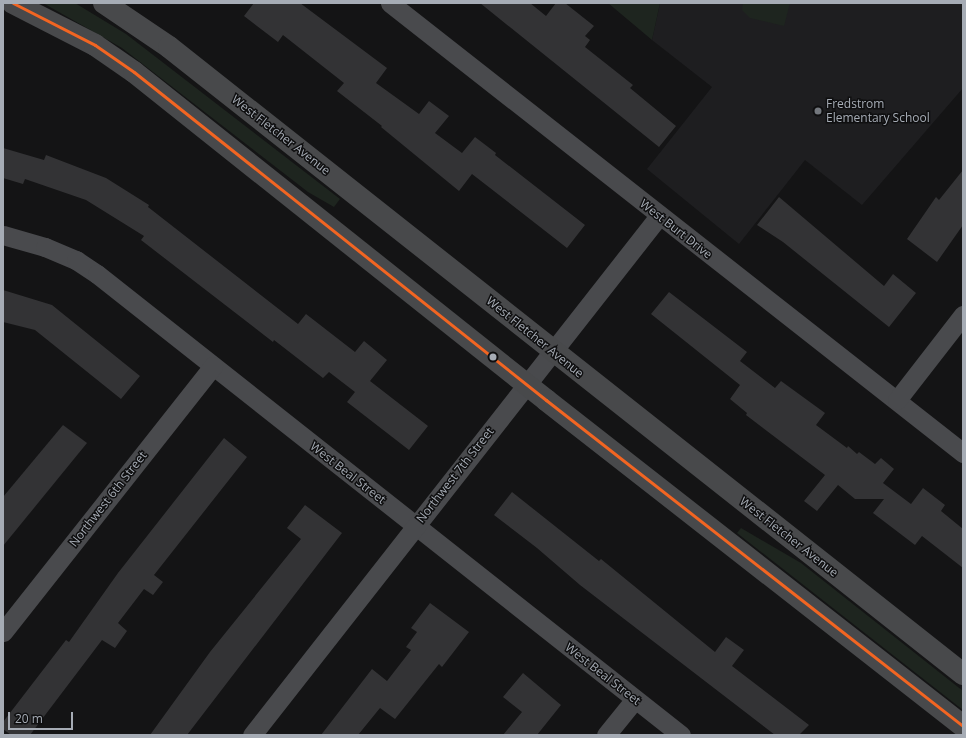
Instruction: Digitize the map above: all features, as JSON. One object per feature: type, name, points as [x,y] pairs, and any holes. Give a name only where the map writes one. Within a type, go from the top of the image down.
[{"type":"main road","points":[[13,3],[54,22],[95,45],[134,72],[526,384],[963,726]]},
{"type":"main road","name":"West Fletcher Avenue","points":[[104,3],[169,47],[552,351],[963,674]]},
{"type":"street","name":"West Burt Drive","points":[[390,3],[659,216],[897,400],[963,453]]},
{"type":"street","name":"Northwest 7th Street","points":[[252,735],[659,216]]},
{"type":"street","name":"West Beal Street","points":[[3,235],[45,248],[76,260],[213,366],[681,735]]},
{"type":"street","points":[[897,400],[963,315]]},
{"type":"street","name":"Northwest 6th Street","points":[[3,632],[213,366]]},
{"type":"street","points":[[606,735],[634,699]]},
{"type":"shaded area","points":[[43,3],[75,3],[126,34],[340,199],[334,207],[308,192],[122,48]]},
{"type":"shaded area","points":[[608,3],[660,3],[652,40]]},
{"type":"shaded area","name":"Fredstrom Elementary School","points":[[660,3],[963,3],[963,88],[862,205],[805,160],[739,244],[647,169],[712,87],[652,40]]},
{"type":"shaded area","points":[[743,3],[790,3],[784,26],[750,18],[742,10]]},
{"type":"shaded area","points":[[741,528],[801,563],[963,691],[963,710],[737,533]]},
{"type":"building","points":[[254,3],[300,3],[387,68],[376,83],[419,114],[429,101],[449,116],[435,133],[462,153],[475,137],[496,153],[495,155],[585,225],[567,248],[472,174],[459,191],[381,127],[382,126],[337,91],[344,83],[283,35],[278,42],[244,16]]},
{"type":"building","points":[[480,3],[530,3],[546,16],[556,3],[565,3],[594,26],[585,36],[590,40],[585,47],[633,85],[630,88],[676,126],[659,147]]},
{"type":"building","points":[[3,148],[44,160],[46,155],[106,178],[149,205],[148,207],[298,324],[306,314],[355,352],[364,341],[387,360],[370,381],[428,426],[409,450],[347,402],[355,392],[329,372],[323,378],[274,340],[273,342],[141,240],[144,236],[86,200],[25,179],[23,184],[3,178]]},
{"type":"building","points":[[963,170],[963,225],[937,262],[907,239],[936,197],[939,200]]},
{"type":"building","points":[[779,197],[884,286],[893,274],[916,293],[889,327],[783,242],[757,225]]},
{"type":"building","points":[[3,290],[52,305],[140,376],[121,399],[35,330],[3,322]]},
{"type":"building","points":[[669,292],[747,352],[740,361],[775,388],[781,381],[825,413],[816,425],[847,448],[848,446],[857,454],[859,452],[875,464],[881,458],[894,469],[883,483],[911,504],[923,488],[945,505],[941,511],[963,529],[963,568],[922,536],[915,545],[873,513],[884,499],[855,499],[838,485],[817,511],[804,501],[825,475],[746,415],[747,413],[730,399],[740,385],[651,314]]},
{"type":"building","points":[[63,425],[87,443],[3,546],[3,497]]},
{"type":"building","points":[[224,438],[247,457],[154,575],[163,582],[153,595],[144,589],[118,623],[127,631],[115,648],[102,640],[30,735],[11,735],[3,729],[3,722],[66,640],[69,642],[118,573]]},
{"type":"building","points":[[512,492],[599,561],[601,559],[715,652],[726,637],[744,650],[732,666],[809,725],[799,735],[775,735],[580,585],[537,548],[494,515]]},
{"type":"building","points":[[305,505],[342,533],[187,735],[150,735],[210,652],[301,539],[287,528]]},
{"type":"building","points":[[430,603],[469,632],[442,667],[439,664],[395,719],[380,708],[358,735],[321,735],[372,669],[387,681],[411,650],[406,647],[417,632],[411,628]]},
{"type":"building","points":[[523,673],[561,705],[537,735],[503,735],[522,712],[503,697]]},
{"type":"transit line","points":[[13,3],[95,45],[134,72],[546,400],[963,726]]},
{"type":"place","name":"Fredstrom Elementary School","points":[[818,111]]}]
